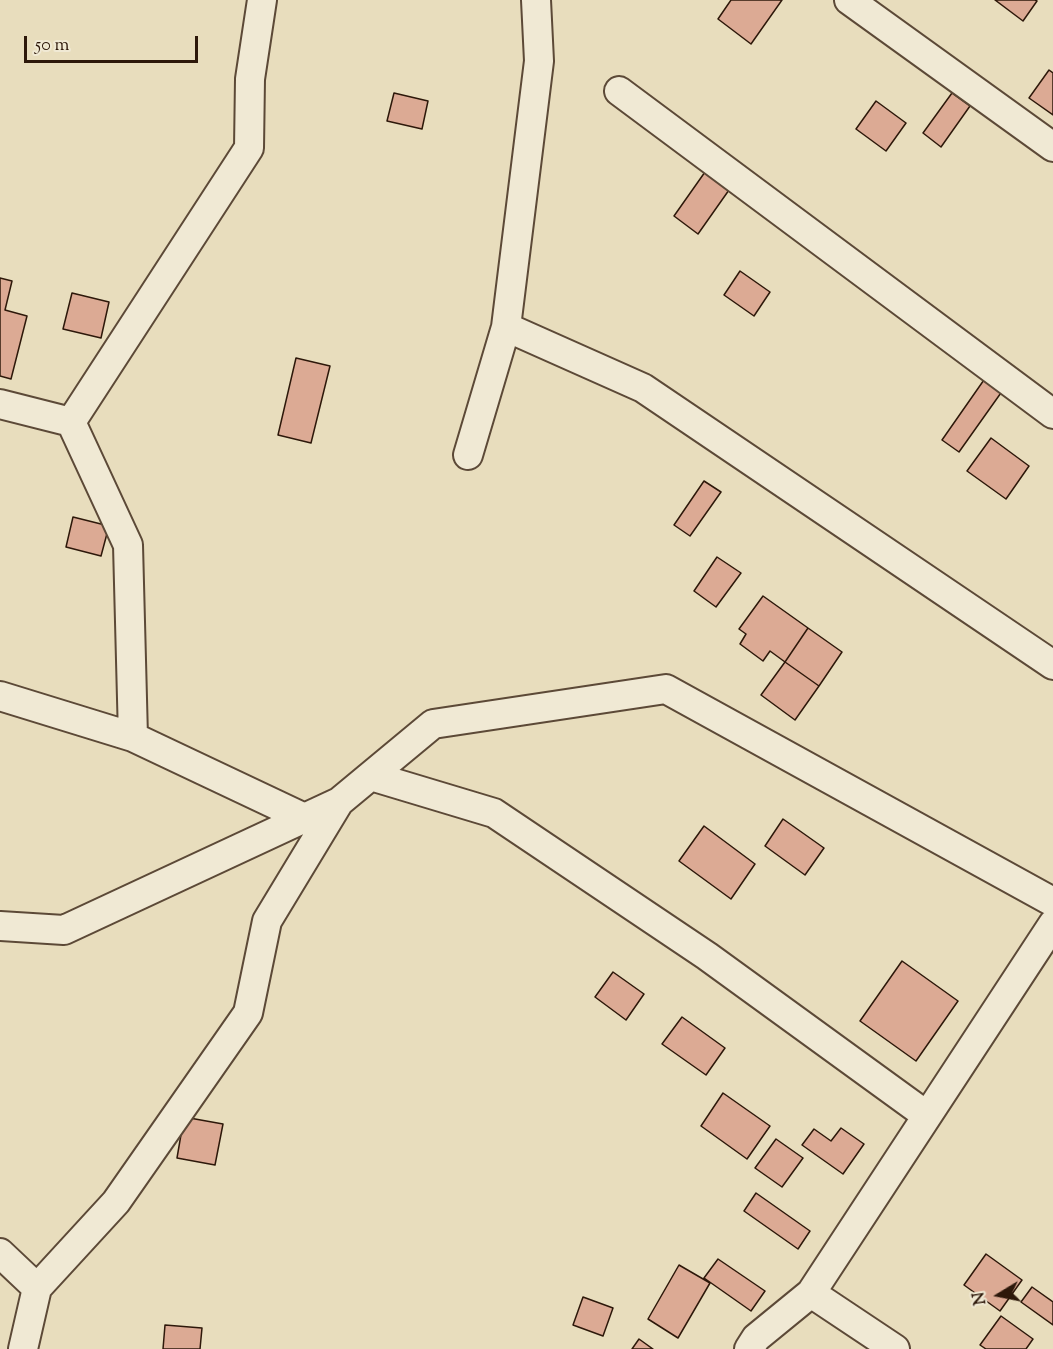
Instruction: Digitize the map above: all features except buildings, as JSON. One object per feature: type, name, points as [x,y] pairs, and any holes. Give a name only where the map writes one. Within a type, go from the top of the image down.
[{"type":"street","points":[[71,422],[249,148],[250,79],[262,0]]},
{"type":"street","points":[[468,455],[506,327],[539,61],[536,0]]},
{"type":"street","points":[[849,0],[1053,147]]},
{"type":"street","points":[[619,91],[1053,414]]},
{"type":"street","points":[[506,327],[643,388],[1053,665]]},
{"type":"street","points":[[0,404],[71,422]]},
{"type":"street","points":[[71,422],[128,545],[133,737]]},
{"type":"street","points":[[0,926],[64,930],[314,823],[433,724],[666,689],[1053,902]]},
{"type":"street","points":[[0,696],[133,737],[314,823]]},
{"type":"street","points":[[370,776],[494,813],[707,956],[926,1115]]},
{"type":"street","points":[[22,1349],[37,1288],[116,1202],[248,1012],[267,921],[314,823]]},
{"type":"street","points":[[749,1349],[756,1338],[811,1293],[1053,924]]},
{"type":"street","points":[[0,1253],[37,1288]]},
{"type":"street","points":[[811,1293],[895,1349]]}]
